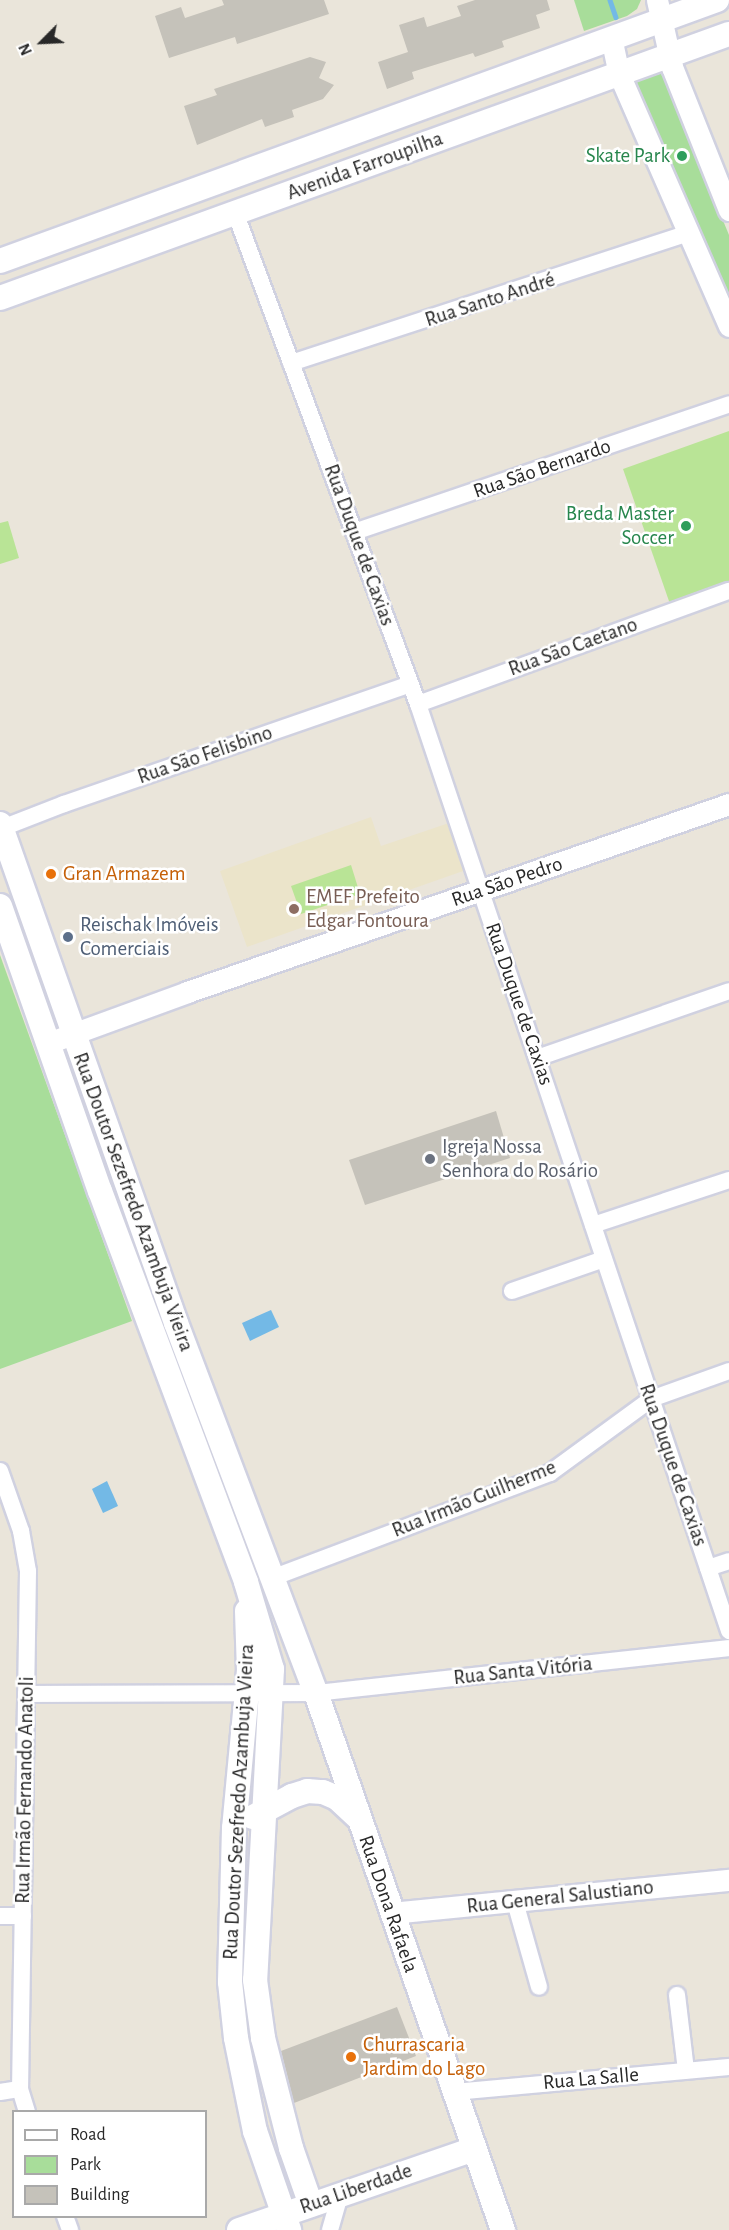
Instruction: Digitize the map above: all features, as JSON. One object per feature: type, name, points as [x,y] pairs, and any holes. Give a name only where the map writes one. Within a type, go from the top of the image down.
[{"type":"main road","name":"Avenida Farroupilha","points":[[0,261],[640,27],[657,6],[717,0]]},
{"type":"main road","name":"Avenida Farroupilha","points":[[0,298],[729,34]]},
{"type":"main road","name":"Rua Doutor Sezefredo Azambuja Vieira","points":[[1,826],[180,1334],[272,1578]]},
{"type":"main road","name":"Rua Doutor Sezefredo Azambuja Vieira","points":[[0,906],[100,1191],[246,1582],[272,1669],[255,1980],[263,2038],[291,2148],[311,2205]]},
{"type":"main road","name":"Rua Dona Rafaela","points":[[272,1578],[316,1693],[358,1821],[504,2230]]},
{"type":"main road","name":"Rua Doutor Sezefredo Azambuja Vieira","points":[[246,1582],[247,1694],[234,1828],[230,1982],[236,2038],[255,2131],[287,2222]]},
{"type":"main road","points":[[234,1828],[291,1796],[307,1791],[323,1792],[344,1803],[358,1821]]},
{"type":"main road","name":"Rua Liberdade","points":[[239,2230],[287,2222],[311,2205],[474,2149]]},
{"type":"street","points":[[657,6],[670,56],[729,210]]},
{"type":"street","points":[[611,38],[618,74],[729,326]]},
{"type":"street","name":"Rua Duque de Caxias","points":[[235,212],[418,704],[729,1631]]},
{"type":"street","name":"Rua Santo André","points":[[291,363],[688,233]]},
{"type":"street","name":"Rua São Bernardo","points":[[354,532],[729,404]]},
{"type":"street","name":"Rua São Caetano","points":[[418,704],[729,591]]},
{"type":"street","name":"Rua São Felisbino","points":[[1,826],[410,684]]},
{"type":"street","name":"Rua São Pedro","points":[[48,1043],[187,992],[729,804]]},
{"type":"street","points":[[537,1058],[729,991]]},
{"type":"street","points":[[592,1225],[729,1180]]},
{"type":"street","points":[[512,1291],[603,1259]]},
{"type":"street","name":"Rua Irmão Guilherme","points":[[272,1578],[550,1473],[651,1399],[729,1371]]},
{"type":"street","name":"Rua Irmão Fernando Anatoli","points":[[0,1471],[21,1531],[28,1571],[20,2089],[26,2110]]},
{"type":"street","points":[[708,1568],[729,1561]]},
{"type":"street","name":"Rua Santa Vitória","points":[[26,1694],[316,1693],[729,1648]]},
{"type":"street","name":"Rua General Salustiano","points":[[391,1913],[729,1880]]},
{"type":"street","points":[[515,1902],[538,1987]]},
{"type":"street","points":[[0,1916],[22,1916]]},
{"type":"street","points":[[676,1995],[686,2070]]},
{"type":"street","name":"Rua La Salle","points":[[454,2092],[729,2067]]},
{"type":"street","points":[[0,2092],[20,2089]]},
{"type":"street","points":[[330,2230],[340,2195]]},
{"type":"shaded area","name":"EMEF Prefeito Edgar Fontoura","points":[[371,817],[381,846],[449,823],[466,870],[247,947],[220,871]]},
{"type":"green space","points":[[574,0],[641,0],[637,9],[627,16],[584,31]]},
{"type":"green space","points":[[662,73],[729,235],[729,300],[633,83]]},
{"type":"green space","name":"Breda Master Soccer","points":[[729,431],[729,582],[670,604],[623,469]]},
{"type":"green space","points":[[8,521],[19,558],[0,564],[0,523]]},
{"type":"green space","points":[[351,865],[360,894],[301,914],[291,886]]},
{"type":"green space","points":[[0,955],[132,1321],[0,1369]]},
{"type":"water","points":[[271,1310],[279,1327],[250,1341],[242,1323]]},
{"type":"water","points":[[107,1481],[118,1506],[103,1513],[92,1489]]},
{"type":"building","points":[[222,0],[324,0],[329,14],[237,44],[235,37],[169,58],[155,16],[181,7],[185,18],[224,5]]},
{"type":"building","points":[[475,0],[547,0],[550,10],[536,15],[540,28],[502,41],[504,47],[475,57],[473,53],[412,72],[414,79],[387,89],[378,62],[408,52],[399,25],[424,17],[427,27],[461,16],[457,6]]},
{"type":"building","points":[[310,57],[326,62],[319,78],[334,85],[323,99],[292,110],[294,117],[265,127],[262,119],[197,145],[184,106],[217,95],[214,89]]},
{"type":"building","name":"Igreja Nossa Senhora do Rosário","points":[[496,1111],[510,1158],[365,1205],[349,1160]]},
{"type":"building","points":[[397,2007],[416,2056],[294,2103],[281,2051]]},
{"type":"waterway","points":[[610,0],[616,17]]},
{"type":"place","name":"Skate Park","points":[[682,156]]},
{"type":"place","name":"Breda Master Soccer","points":[[686,526]]},
{"type":"place","name":"Gran Armazem","points":[[51,874]]},
{"type":"place","name":"EMEF Prefeito Edgar Fontoura","points":[[294,909]]},
{"type":"place","name":"Reischak Imóveis Comerciais","points":[[68,937]]},
{"type":"place","name":"Igreja Nossa Senhora do Rosário","points":[[430,1159]]},
{"type":"place","name":"Churrascaria Jardim do Lago","points":[[351,2057]]}]
